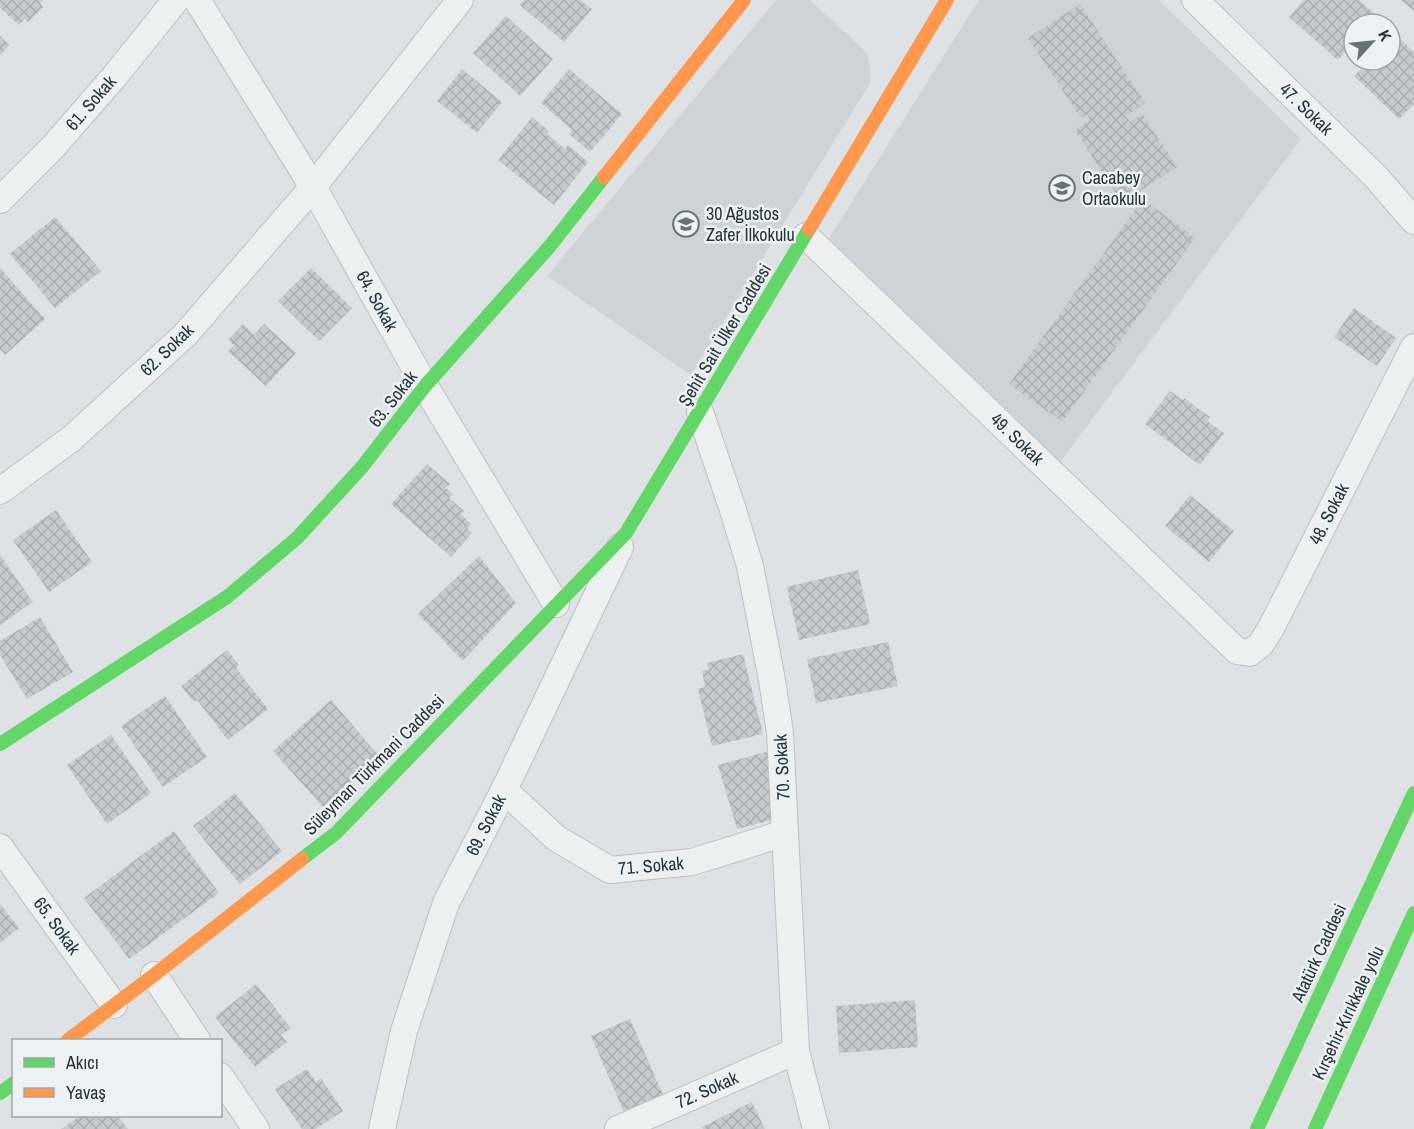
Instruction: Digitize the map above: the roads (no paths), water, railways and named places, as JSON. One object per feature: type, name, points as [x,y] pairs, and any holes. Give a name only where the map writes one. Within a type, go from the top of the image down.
[{"type":"main road","name":"63. Sokak","points":[[0,744],[227,597],[297,538],[362,467],[425,386],[550,246],[744,0]]},
{"type":"main road","name":"Şehit Sait Ülker Caddesi","points":[[626,534],[947,0]]},
{"type":"main road","name":"Süleyman Türkmani Caddesi","points":[[71,1039],[336,833],[626,534]]},
{"type":"main road","name":"Atatürk Caddesi","points":[[1257,1129],[1414,793]]},
{"type":"main road","name":"Kırşehir-Kırıkkale yolu","points":[[1315,1129],[1414,913]]},
{"type":"street","name":"61. Sokak","points":[[0,200],[61,138],[176,0]]},
{"type":"street","name":"64. Sokak","points":[[197,0],[313,187],[425,386],[556,604]]},
{"type":"street","name":"62. Sokak","points":[[0,491],[71,439],[186,335],[313,187],[460,0]]},
{"type":"street","name":"47. Sokak","points":[[1195,0],[1376,177],[1414,221]]},
{"type":"street","name":"49. Sokak","points":[[806,236],[1228,641]]},
{"type":"street","name":"48. Sokak","points":[[1228,641],[1237,651],[1250,653],[1261,644],[1414,347]]},
{"type":"street","name":"70. Sokak","points":[[700,412],[750,566],[780,733],[796,1051],[816,1129]]},
{"type":"street","name":"69. Sokak","points":[[382,1129],[404,1031],[446,903],[504,790],[626,534]]},
{"type":"street","name":"71. Sokak","points":[[504,790],[556,838],[610,870],[692,862],[785,833]]},
{"type":"street","name":"65. Sokak","points":[[0,847],[114,1005]]},
{"type":"street","points":[[154,975],[196,1039]]},
{"type":"street","name":"72. Sokak","points":[[618,1129],[796,1051]]},
{"type":"street","points":[[222,1079],[256,1129]]},
{"type":"place","name":"Cacabey Ortaokulu","points":[[1062,188]]},
{"type":"place","name":"30 Ağustos Zafer İlkokulu","points":[[686,224]]}]
